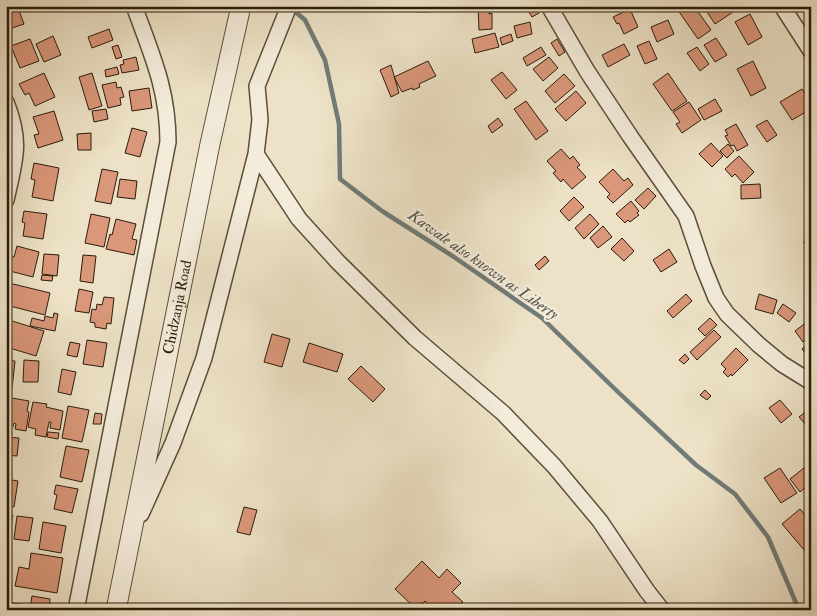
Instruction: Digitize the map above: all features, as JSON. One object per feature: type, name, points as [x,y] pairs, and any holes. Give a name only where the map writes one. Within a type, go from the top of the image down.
[{"type":"street","points":[[76,610],[168,142],[168,123],[163,90],[134,6]]},
{"type":"street","name":"Chidzanja Road","points":[[116,610],[210,144],[241,6]]},
{"type":"street","points":[[132,534],[173,443],[204,358],[256,154],[260,120],[257,86],[289,6]]},
{"type":"street","points":[[549,6],[587,71],[686,216],[716,298],[726,314],[759,346],[782,364],[811,382]]},
{"type":"street","points":[[782,6],[810,47]]},
{"type":"street","points":[[6,102],[12,115],[17,143],[6,200]]},
{"type":"street","points":[[256,154],[299,219],[338,262],[415,338],[503,413],[554,466],[600,521],[662,610]]},
{"type":"building","points":[[416,6],[430,6],[430,12],[416,12]]},
{"type":"building","points":[[478,6],[489,6],[489,14],[492,13],[492,29],[479,30]]},
{"type":"building","points":[[535,6],[539,13],[532,17],[527,9]]},
{"type":"building","points":[[675,6],[694,6],[711,30],[698,39]]},
{"type":"building","points":[[703,6],[742,6],[715,24]]},
{"type":"building","points":[[18,8],[24,24],[9,29],[6,21],[6,12]]},
{"type":"building","points":[[630,9],[638,27],[624,34],[619,23],[617,24],[613,17]]},
{"type":"building","points":[[750,14],[762,37],[748,45],[735,22]]},
{"type":"building","points":[[668,20],[674,34],[657,42],[651,27]]},
{"type":"building","points":[[530,22],[532,34],[517,38],[514,26]]},
{"type":"building","points":[[109,29],[113,40],[92,48],[88,37]]},
{"type":"building","points":[[495,33],[499,47],[475,53],[472,39]]},
{"type":"building","points":[[511,34],[513,41],[502,45],[500,38]]},
{"type":"building","points":[[53,36],[61,55],[44,62],[36,44]]},
{"type":"building","points":[[716,38],[727,55],[715,62],[704,45]]},
{"type":"building","points":[[30,39],[39,61],[20,68],[11,46]]},
{"type":"building","points":[[557,39],[565,52],[559,56],[551,43]]},
{"type":"building","points":[[649,41],[657,59],[645,64],[637,46]]},
{"type":"building","points":[[624,44],[630,55],[608,67],[602,55]]},
{"type":"building","points":[[118,45],[122,57],[116,59],[112,47]]},
{"type":"building","points":[[541,47],[546,55],[527,66],[523,58]]},
{"type":"building","points":[[697,47],[709,64],[700,71],[687,53]]},
{"type":"building","points":[[136,57],[139,70],[122,73],[120,65],[124,64],[123,60]]},
{"type":"building","points":[[549,57],[558,68],[543,81],[533,69]]},
{"type":"building","points":[[428,61],[436,76],[419,84],[420,87],[402,92],[394,77]]},
{"type":"building","points":[[753,61],[766,88],[751,96],[737,69]]},
{"type":"building","points":[[391,65],[399,93],[391,97],[380,70]]},
{"type":"building","points":[[117,67],[119,74],[106,77],[105,70]]},
{"type":"building","points":[[502,72],[517,90],[506,99],[491,80]]},
{"type":"building","points":[[44,73],[55,97],[35,106],[29,93],[25,95],[19,84]]},
{"type":"building","points":[[92,73],[102,106],[89,110],[79,77]]},
{"type":"building","points":[[668,73],[687,101],[672,111],[653,84]]},
{"type":"building","points":[[564,74],[575,86],[555,103],[545,91]]},
{"type":"building","points":[[116,82],[117,88],[121,87],[124,97],[120,98],[121,105],[108,108],[102,85]]},
{"type":"building","points":[[149,88],[152,108],[132,111],[129,91]]},
{"type":"building","points":[[802,89],[811,102],[811,109],[792,120],[780,102]]},
{"type":"building","points":[[576,91],[586,103],[566,121],[555,109]]},
{"type":"building","points":[[715,99],[722,111],[704,120],[698,109]]},
{"type":"building","points":[[526,101],[548,131],[536,140],[514,109]]},
{"type":"building","points":[[689,102],[701,120],[682,133],[676,124],[680,122],[673,112]]},
{"type":"building","points":[[106,109],[108,119],[94,122],[92,111]]},
{"type":"building","points":[[54,111],[63,140],[38,148],[34,135],[39,134],[33,117]]},
{"type":"building","points":[[498,118],[503,125],[492,133],[488,126]]},
{"type":"building","points":[[767,120],[777,135],[767,142],[756,126]]},
{"type":"building","points":[[736,124],[748,145],[737,151],[734,145],[731,146],[725,136],[728,135],[725,130]]},
{"type":"building","points":[[132,128],[147,132],[140,157],[125,153]]},
{"type":"building","points":[[91,133],[91,150],[78,150],[77,134]]},
{"type":"building","points":[[711,143],[723,156],[712,167],[699,154]]},
{"type":"building","points":[[728,144],[734,151],[727,158],[720,151]]},
{"type":"building","points":[[561,149],[570,159],[573,156],[580,165],[577,167],[586,177],[572,189],[563,179],[561,182],[553,173],[556,171],[547,161]]},
{"type":"building","points":[[739,156],[754,172],[743,183],[735,174],[732,177],[725,169]]},
{"type":"building","points":[[34,163],[59,168],[53,201],[32,197],[35,180],[31,179]]},
{"type":"building","points":[[102,169],[118,172],[111,204],[95,201]]},
{"type":"building","points":[[613,169],[624,181],[628,178],[633,185],[613,203],[607,197],[610,194],[599,182]]},
{"type":"building","points":[[120,179],[137,181],[135,199],[117,197]]},
{"type":"building","points":[[760,184],[761,198],[741,199],[741,185]]},
{"type":"building","points":[[648,188],[656,196],[644,209],[635,200]]},
{"type":"building","points":[[574,197],[584,207],[569,221],[560,211]]},
{"type":"building","points":[[631,201],[639,211],[637,213],[639,215],[630,222],[628,220],[625,223],[616,214]]},
{"type":"building","points":[[24,211],[47,214],[43,239],[23,236],[25,223],[22,222]]},
{"type":"building","points":[[91,214],[110,218],[104,247],[85,243]]},
{"type":"building","points":[[590,214],[599,224],[584,239],[575,228]]},
{"type":"building","points":[[116,219],[136,224],[132,239],[137,240],[134,255],[106,249]]},
{"type":"building","points":[[603,226],[612,237],[598,248],[590,238]]},
{"type":"building","points":[[622,238],[634,251],[624,261],[611,249]]},
{"type":"building","points":[[811,238],[811,254],[804,242]]},
{"type":"building","points":[[17,246],[39,252],[33,277],[6,270],[9,256],[14,257]]},
{"type":"building","points":[[669,249],[677,262],[661,272],[653,260]]},
{"type":"building","points":[[44,254],[59,255],[57,276],[42,274]]},
{"type":"building","points":[[83,255],[96,256],[93,283],[80,281]]},
{"type":"building","points":[[545,256],[549,261],[539,270],[535,265]]},
{"type":"building","points":[[42,275],[53,276],[52,281],[41,280]]},
{"type":"building","points":[[9,283],[50,293],[45,315],[6,305]]},
{"type":"building","points":[[79,289],[93,292],[89,313],[75,311]]},
{"type":"building","points":[[686,294],[692,301],[673,318],[667,311]]},
{"type":"building","points":[[759,294],[777,300],[773,314],[755,309]]},
{"type":"building","points":[[104,297],[114,298],[111,324],[107,323],[106,329],[95,327],[95,323],[90,322],[92,309],[96,310],[97,304],[102,305]]},
{"type":"building","points":[[783,304],[796,313],[789,322],[777,313]]},
{"type":"building","points":[[54,313],[58,314],[55,331],[30,326],[32,318],[44,321],[45,316],[53,318]]},
{"type":"building","points":[[710,318],[717,325],[705,336],[698,329]]},
{"type":"building","points":[[6,319],[44,331],[36,356],[6,347]]},
{"type":"building","points":[[811,319],[811,352],[807,355],[802,349],[809,343],[806,339],[803,342],[795,331]]},
{"type":"building","points":[[714,330],[721,337],[697,360],[690,352]]},
{"type":"building","points":[[272,334],[290,339],[282,367],[264,362]]},
{"type":"building","points":[[87,340],[107,343],[103,367],[83,364]]},
{"type":"building","points":[[70,342],[80,344],[77,357],[67,355]]},
{"type":"building","points":[[309,343],[343,354],[337,372],[303,362]]},
{"type":"building","points":[[736,348],[748,360],[732,376],[731,374],[728,377],[723,372],[726,369],[721,364]]},
{"type":"building","points":[[685,354],[689,359],[684,364],[679,360]]},
{"type":"building","points":[[6,360],[15,361],[12,389],[6,388]]},
{"type":"building","points":[[24,360],[39,361],[38,382],[23,382]]},
{"type":"building","points":[[361,366],[385,389],[373,402],[348,379]]},
{"type":"building","points":[[62,369],[76,372],[71,395],[58,392]]},
{"type":"building","points":[[705,390],[711,396],[707,400],[700,395]]},
{"type":"building","points":[[6,397],[29,401],[26,431],[15,429],[16,424],[14,423],[13,427],[6,426]]},
{"type":"building","points":[[780,400],[792,414],[781,423],[769,408]]},
{"type":"building","points":[[33,402],[47,404],[46,407],[63,411],[60,430],[50,428],[51,422],[49,422],[46,437],[35,435],[36,429],[28,427]]},
{"type":"building","points":[[68,406],[89,410],[82,442],[62,438]]},
{"type":"building","points":[[807,411],[811,416],[811,431],[799,417]]},
{"type":"building","points":[[95,413],[102,414],[101,424],[93,424]]},
{"type":"building","points":[[48,432],[59,433],[58,439],[47,437]]},
{"type":"building","points":[[6,437],[19,438],[17,456],[6,455]]},
{"type":"building","points":[[66,446],[89,450],[82,482],[60,477]]},
{"type":"building","points":[[809,464],[811,467],[811,483],[800,492],[790,479]]},
{"type":"building","points":[[780,468],[797,493],[781,503],[764,478]]},
{"type":"building","points":[[6,479],[18,481],[14,507],[6,506]]},
{"type":"building","points":[[56,485],[78,489],[72,513],[54,509],[57,495],[54,494]]},
{"type":"building","points":[[244,507],[257,510],[250,535],[237,532]]},
{"type":"building","points":[[800,509],[811,522],[811,546],[805,551],[782,524]]},
{"type":"building","points":[[6,514],[13,515],[8,543],[6,543]]},
{"type":"building","points":[[17,516],[33,518],[29,541],[14,539]]},
{"type":"building","points":[[43,522],[66,526],[61,553],[39,549]]},
{"type":"building","points":[[31,553],[63,558],[57,593],[15,586],[19,567],[29,569]]},
{"type":"building","points":[[422,561],[439,578],[447,569],[461,583],[452,592],[463,602],[455,610],[434,610],[425,601],[417,610],[395,589]]},
{"type":"building","points":[[32,596],[50,599],[49,610],[30,610]]},
{"type":"building","points":[[12,603],[28,605],[27,610],[11,610]]},
{"type":"waterway","name":"Kawale also known as Liberty","points":[[291,8],[305,20],[325,60],[339,124],[340,179],[382,211],[454,257],[542,318],[696,465],[735,494],[768,537],[799,610]]}]
